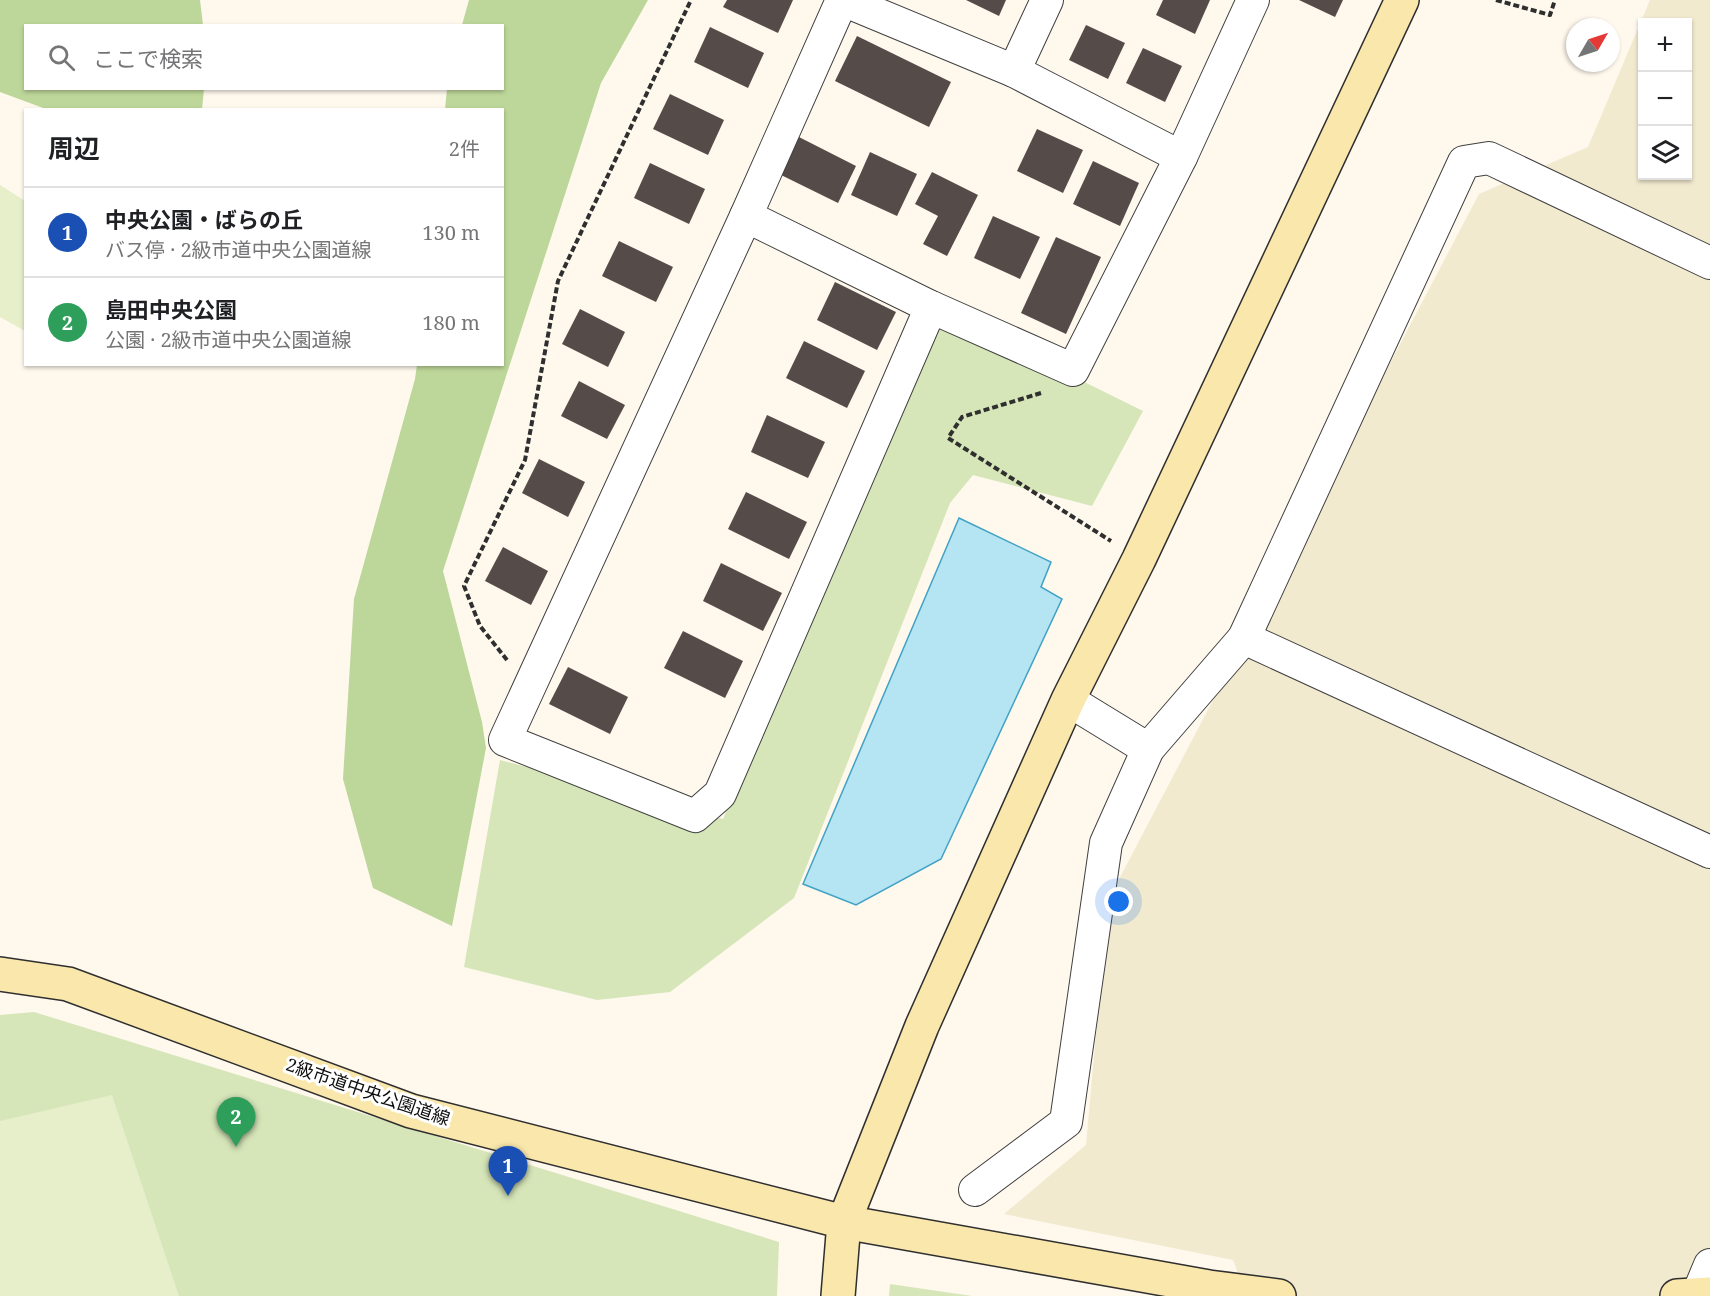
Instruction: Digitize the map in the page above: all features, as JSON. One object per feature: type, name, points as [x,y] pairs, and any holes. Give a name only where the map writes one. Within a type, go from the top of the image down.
[{"type":"street","points":[[931,307],[720,794],[695,816],[504,740],[843,0],[1014,70],[1181,157]]},
{"type":"street","points":[[1014,70],[1047,0]]},
{"type":"street","points":[[746,216],[931,307],[1073,370],[1181,157],[1253,0]]},
{"type":"street","points":[[838,1296],[843,1222],[922,1026],[1068,700],[1139,559],[1402,0]]},
{"type":"street","points":[[975,1190],[1066,1122],[1106,843],[1148,749],[1244,638],[1464,162],[1489,158],[1710,263]]},
{"type":"street","points":[[1244,638],[1710,852]]},
{"type":"street","points":[[1068,700],[1148,749]]},
{"type":"street","name":"2級市道中央公園道線","points":[[0,974],[68,984],[411,1111],[843,1222],[1210,1292],[1279,1296]]},
{"type":"street","points":[[1695,1295],[1710,1265]]},
{"type":"path","points":[[527,687],[480,626],[464,586],[525,460],[558,282],[691,0]]},
{"type":"path","points":[[1496,0],[1550,15],[1555,0]]},
{"type":"path","points":[[1073,370],[1064,386],[962,417],[948,438],[1139,559]]},
{"type":"shaded area","points":[[1650,0],[1710,0],[1710,1296],[1247,1296],[1233,1260],[1004,1214],[1086,1145],[1108,900],[1479,194],[1588,147],[1638,28],[1638,180],[1692,180],[1692,18],[1642,18]]},
{"type":"green space","points":[[0,0],[200,0],[203,24],[24,24],[24,90],[204,90],[202,108],[43,108],[0,92]]},
{"type":"green space","points":[[469,0],[648,0],[601,83],[443,571],[482,722],[486,748],[452,926],[373,888],[343,779],[354,599],[417,366],[504,366],[504,108],[445,108],[447,90],[504,90],[504,24],[462,24]]},
{"type":"green space","points":[[0,185],[24,200],[24,330],[0,317]]},
{"type":"green space","points":[[941,311],[1143,411],[1092,506],[973,475],[950,503],[794,898],[670,992],[597,1000],[464,967],[500,760],[723,819]]},
{"type":"green space","points":[[34,1012],[779,1242],[777,1296],[0,1296],[0,1015]]},
{"type":"green space","points":[[112,1095],[179,1296],[0,1296],[0,1121]]},
{"type":"green space","points":[[890,1284],[972,1296],[889,1296]]},
{"type":"water","points":[[959,518],[1051,562],[1041,587],[1062,599],[941,859],[856,905],[803,884]]},
{"type":"building","points":[[727,0],[793,0],[778,33],[723,7]]},
{"type":"building","points":[[966,0],[1006,0],[999,16]]},
{"type":"building","points":[[1163,0],[1210,0],[1195,34],[1156,15]]},
{"type":"building","points":[[1299,0],[1343,0],[1335,17]]},
{"type":"building","points":[[1086,25],[1125,43],[1108,79],[1069,60]]},
{"type":"building","points":[[710,27],[764,53],[748,88],[694,62]]},
{"type":"building","points":[[857,36],[951,82],[929,127],[835,81]]},
{"type":"building","points":[[1143,48],[1182,66],[1165,102],[1126,83]]},
{"type":"building","points":[[670,94],[724,120],[708,155],[653,129]]},
{"type":"building","points":[[1037,129],[1083,150],[1063,193],[1017,171]]},
{"type":"building","points":[[795,135],[856,166],[838,203],[777,173]]},
{"type":"building","points":[[870,152],[917,174],[897,216],[851,195]]},
{"type":"building","points":[[1093,161],[1139,183],[1120,226],[1073,204]]},
{"type":"building","points":[[650,163],[705,189],[689,224],[634,198]]},
{"type":"building","points":[[932,172],[978,195],[947,256],[923,244],[938,216],[915,204]]},
{"type":"building","points":[[993,216],[1040,237],[1020,279],[974,258]]},
{"type":"building","points":[[1056,237],[1101,257],[1066,334],[1021,313]]},
{"type":"building","points":[[619,241],[673,267],[656,302],[602,276]]},
{"type":"building","points":[[835,282],[896,312],[877,350],[817,320]]},
{"type":"building","points":[[580,309],[625,332],[608,367],[562,344]]},
{"type":"building","points":[[804,341],[865,371],[847,408],[786,378]]},
{"type":"building","points":[[579,381],[625,405],[607,439],[561,416]]},
{"type":"building","points":[[767,415],[825,442],[808,478],[751,452]]},
{"type":"building","points":[[539,459],[585,482],[568,517],[522,493]]},
{"type":"building","points":[[746,492],[807,522],[789,559],[728,529]]},
{"type":"building","points":[[503,547],[548,571],[531,605],[485,581]]},
{"type":"building","points":[[721,563],[782,593],[763,631],[703,601]]},
{"type":"building","points":[[683,631],[743,661],[725,698],[664,668]]},
{"type":"building","points":[[568,667],[628,697],[610,734],[549,704]]},
{"type":"place","name":"島田中央公園","points":[[236,1147]]},
{"type":"place","name":"中央公園・ばらの丘","points":[[508,1196]]}]
